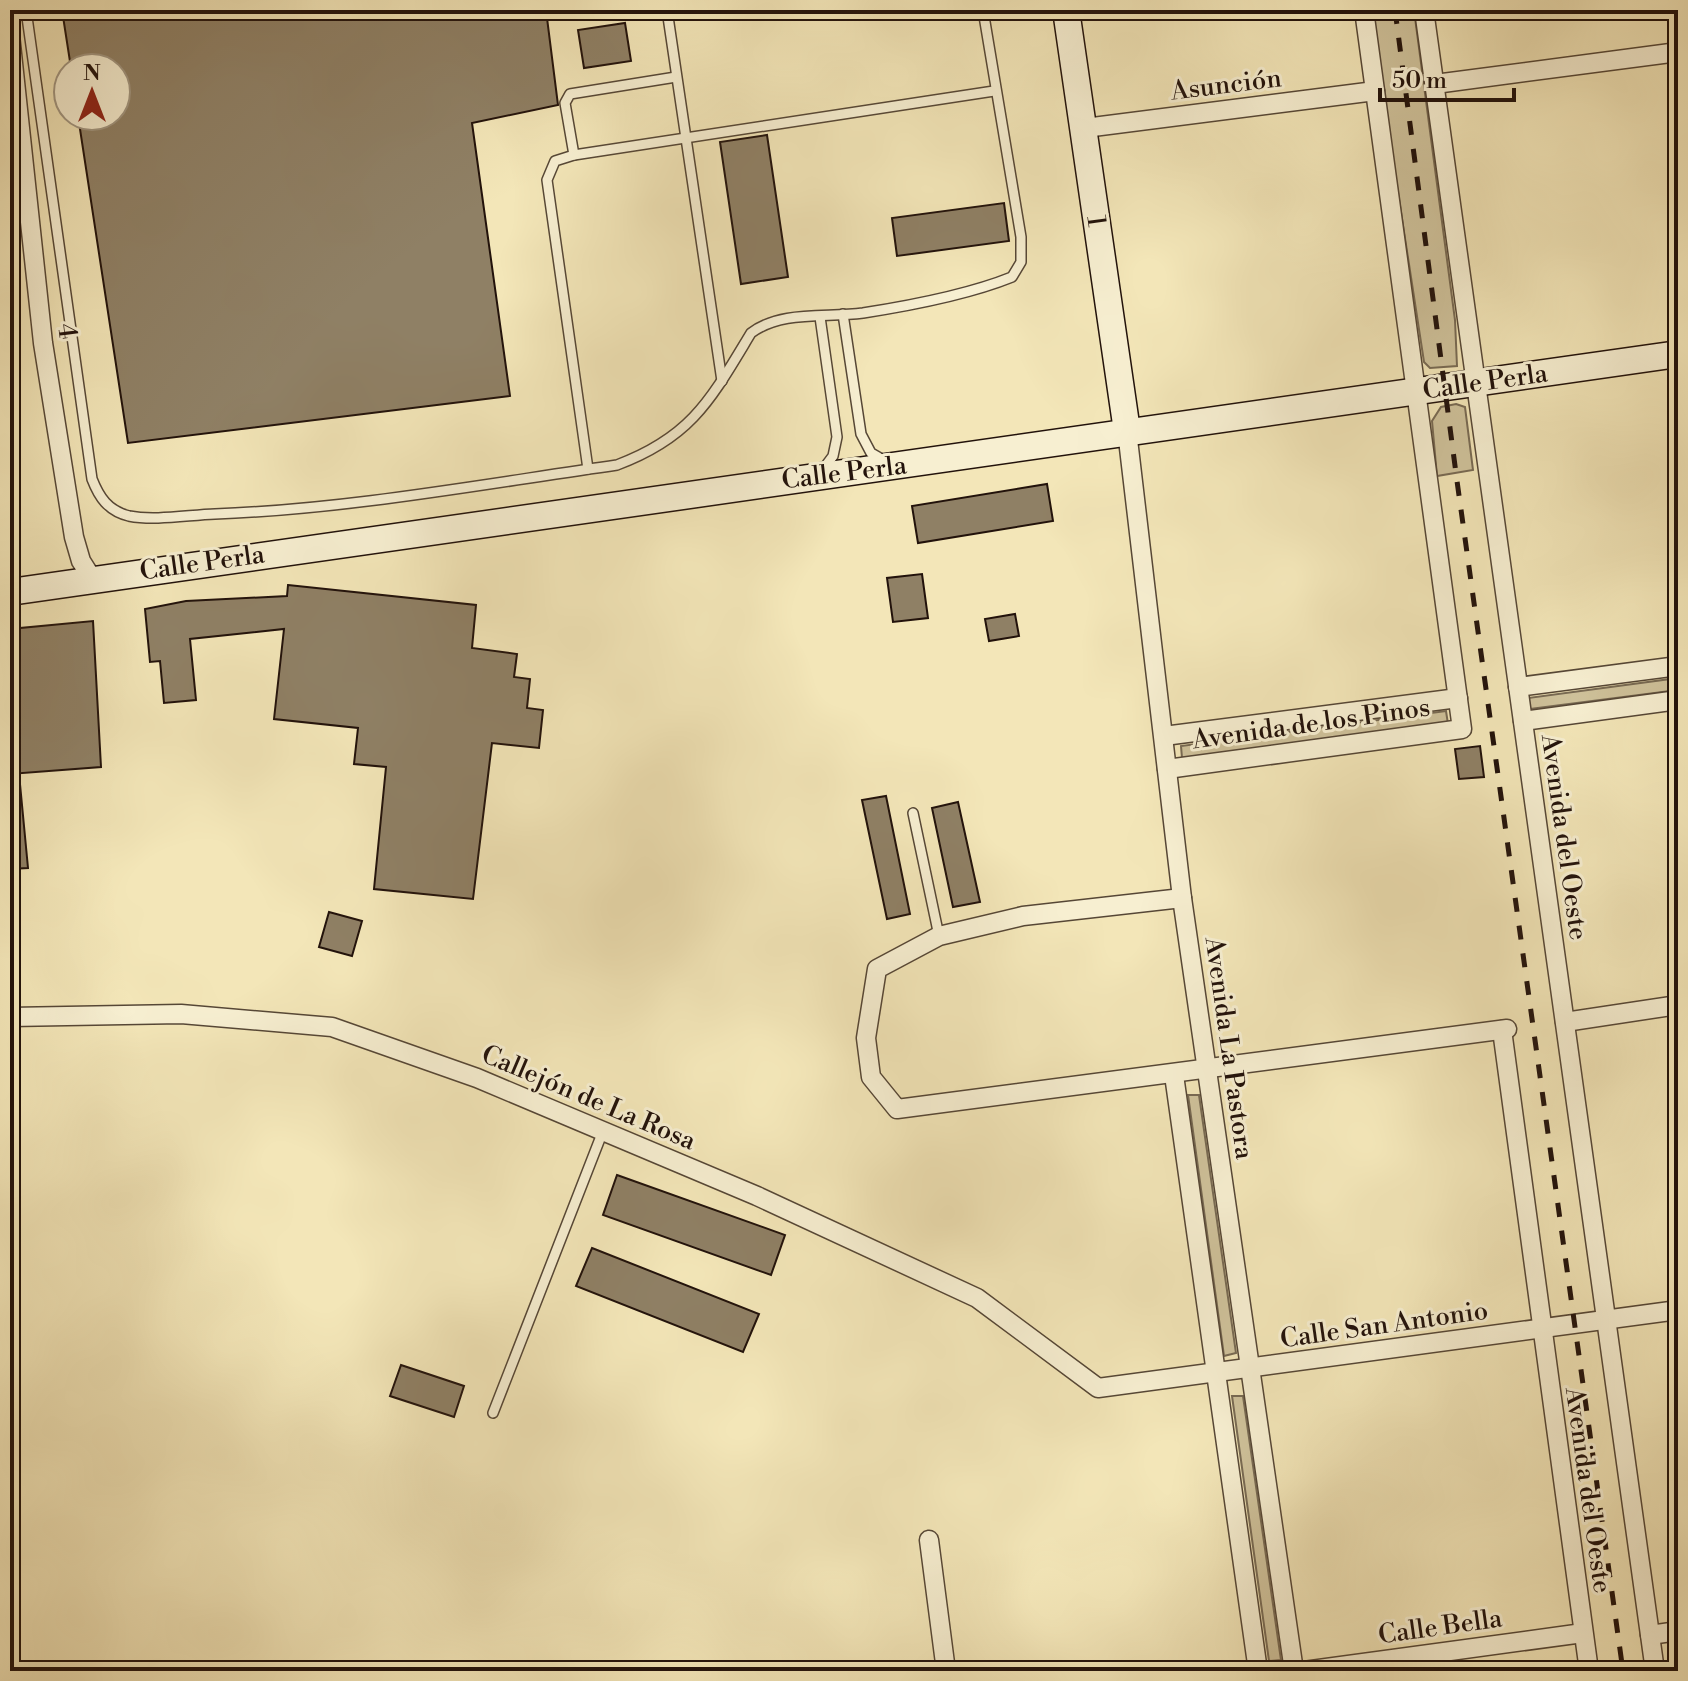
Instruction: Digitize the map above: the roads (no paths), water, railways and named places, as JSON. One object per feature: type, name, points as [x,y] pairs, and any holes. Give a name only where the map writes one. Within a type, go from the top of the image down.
[{"type":"main road","name":"1","points":[[1066,10],[1127,431]]},
{"type":"main road","name":"Calle Perla","points":[[10,592],[1678,354]]},
{"type":"street","points":[[1364,10],[1458,698]]},
{"type":"street","name":"Avenida del Oeste","points":[[1424,10],[1655,1671]]},
{"type":"street","name":"4","points":[[10,35],[43,343],[74,537],[81,561],[93,580]]},
{"type":"street","points":[[1435,84],[1678,52]]},
{"type":"street","name":"Asunción","points":[[1085,128],[1375,91]]},
{"type":"street","name":"Avenida La Pastora","points":[[1127,431],[1182,898],[1294,1671]]},
{"type":"street","points":[[1518,687],[1678,666]]},
{"type":"street","name":"Avenida de los Pinos","points":[[1164,736],[1458,698],[1462,729],[1167,769]]},
{"type":"street","points":[[1523,721],[1678,700]]},
{"type":"street","points":[[1182,898],[1023,916],[939,936],[877,969],[866,1038],[871,1077],[897,1109],[1207,1071]]},
{"type":"street","points":[[1565,1022],[1678,1005]]},
{"type":"street","name":"Callejón de La Rosa","points":[[10,1017],[181,1014],[332,1027],[477,1078],[757,1196],[977,1298],[1098,1388]]},
{"type":"street","name":"Avenida del Oeste","points":[[1207,1071],[1505,1030],[1540,1329],[1589,1671]]},
{"type":"street","points":[[1174,1075],[1258,1671]]},
{"type":"street","name":"Calle San Antonio","points":[[1098,1388],[1678,1310]]},
{"type":"street","points":[[929,1540],[946,1671]]},
{"type":"street","points":[[1650,1635],[1678,1631]]},
{"type":"street","name":"Calle Bella","points":[[1304,1671],[1583,1633]]},
{"type":"lane","points":[[26,10],[85,444],[98,495],[109,508],[130,516],[248,513],[389,498],[617,465],[661,444],[694,420],[751,333],[761,325],[784,318],[843,314],[1000,282],[1019,270],[1021,237],[994,91],[983,10]]},
{"type":"lane","points":[[667,10],[722,381]]},
{"type":"lane","points":[[574,155],[565,103],[570,94],[676,77]]},
{"type":"lane","points":[[588,469],[547,180],[555,161],[574,155],[994,91]]},
{"type":"lane","points":[[843,314],[865,444],[881,460],[904,465]]},
{"type":"lane","points":[[813,476],[833,456],[837,437],[820,317]]},
{"type":"lane","points":[[913,813],[939,936]]},
{"type":"lane","points":[[493,1413],[603,1131]]},
{"type":"railway","points":[[1395,10],[1457,481],[1623,1671]]}]
